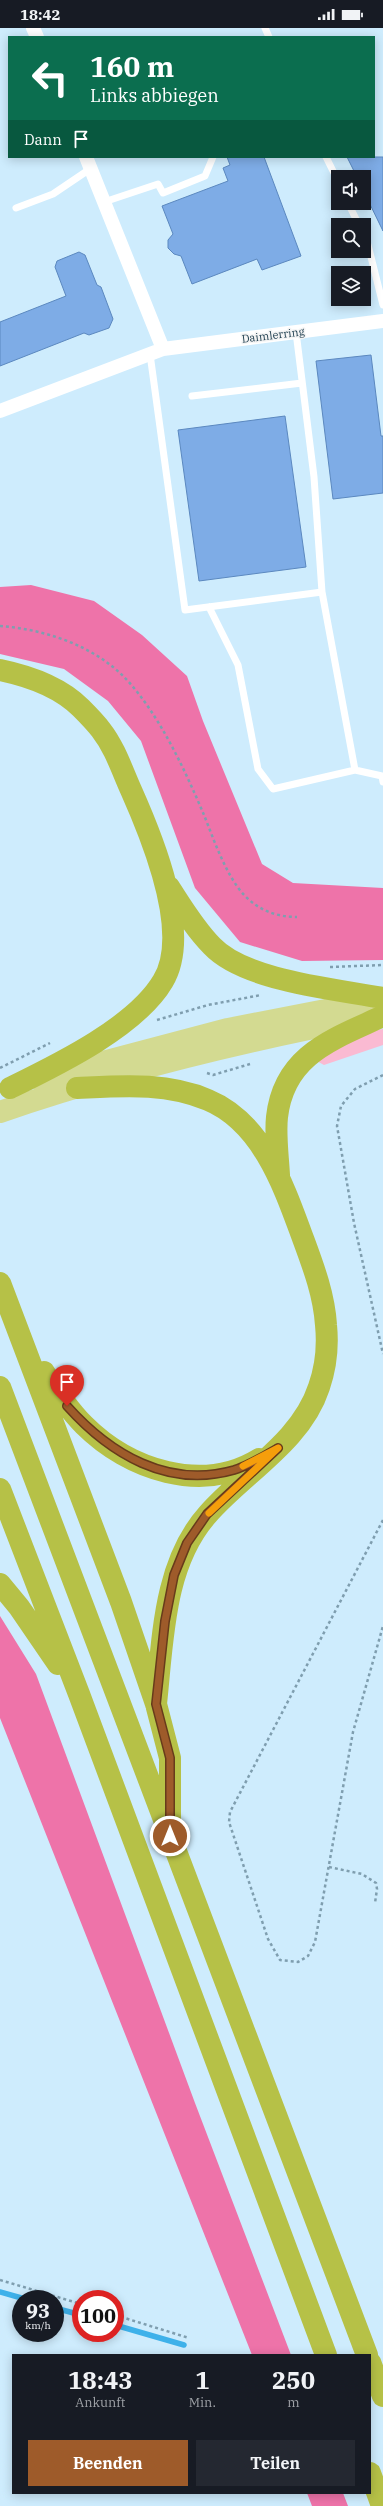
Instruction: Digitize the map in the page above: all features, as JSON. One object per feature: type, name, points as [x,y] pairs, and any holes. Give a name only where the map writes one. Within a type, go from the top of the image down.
[{"type":"highway","points":[[0,670],[31,677],[59,691],[80,707],[102,731],[119,760],[146,824],[166,882],[173,941],[163,981],[143,1006],[108,1034],[65,1061],[5,1089]]},
{"type":"highway","points":[[166,882],[213,947],[237,965],[269,976],[383,998]]},
{"type":"highway","points":[[280,1176],[276,1118],[282,1092],[296,1067],[321,1044],[383,1015]]},
{"type":"highway","points":[[77,1088],[130,1086],[172,1088],[210,1100],[237,1118],[256,1140],[280,1176],[313,1266],[321,1294],[326,1325],[326,1356],[320,1386],[310,1409],[294,1432],[207,1514],[187,1543],[174,1575],[165,1621],[156,1704]]},
{"type":"highway","points":[[0,1283],[121,1602],[156,1704],[170,1758],[170,1836]]},
{"type":"highway","points":[[19,1334],[59,1396],[84,1425],[103,1442],[143,1465],[166,1473],[190,1476],[212,1475],[248,1465],[278,1448]]},
{"type":"highway","points":[[0,1387],[367,2354]]},
{"type":"highway","points":[[0,1489],[79,1694],[326,2354]]},
{"type":"highway","points":[[1,1584],[79,1694]]},
{"type":"highway","points":[[371,2365],[383,2396]]},
{"type":"highway","points":[[371,2476],[382,2506]]},
{"type":"main road","points":[[5,1089],[142,1050],[306,1012],[383,998]]},
{"type":"main road","points":[[0,1112],[77,1088],[232,1046],[383,1015]]},
{"type":"street","points":[[88,163],[163,349]]},
{"type":"street","name":"Daimlerring","points":[[0,411],[163,349],[383,320]]},
{"type":"lane","points":[[104,202],[158,184],[163,193],[207,173],[213,158]]},
{"type":"lane","points":[[326,158],[332,170]]},
{"type":"lane","points":[[16,208],[53,194],[88,163]]},
{"type":"lane","points":[[371,256],[383,305]]},
{"type":"lane","points":[[296,332],[314,477],[322,592],[355,770]]},
{"type":"lane","points":[[150,354],[184,610],[322,592]]},
{"type":"lane","points":[[192,396],[302,384]]},
{"type":"lane","points":[[209,607],[238,665],[258,769],[273,789],[355,770],[382,776],[383,782]]},
{"type":"path","points":[[0,626],[25,628],[61,638],[108,664],[125,678],[138,693],[160,727],[240,889],[265,911],[297,917]]},
{"type":"path","points":[[309,984],[317,974],[327,968],[383,965]]},
{"type":"path","points":[[151,1022],[208,1005],[265,994]]},
{"type":"path","points":[[0,1068],[57,1041]]},
{"type":"path","points":[[383,1075],[355,1089],[341,1106],[337,1126],[342,1162],[383,1354]]},
{"type":"path","points":[[383,1520],[230,1812],[229,1822],[268,1939],[280,1960],[298,1962],[308,1956],[315,1942],[353,1732],[383,1626]]},
{"type":"path","points":[[328,1867],[362,1874],[376,1883],[377,1889],[375,1904]]},
{"type":"path","points":[[0,2280],[72,2301]]},
{"type":"path","points":[[124,2318],[189,2338]]},
{"type":"shaded area","points":[[31,585],[94,601],[142,635],[187,676],[203,721],[262,864],[293,883],[383,888],[383,960],[302,961],[240,942],[195,888],[141,741],[108,701],[64,669],[0,654],[0,587]]},
{"type":"shaded area","points":[[383,1029],[383,1045],[324,1065],[315,1060],[368,1032]]},
{"type":"shaded area","points":[[0,1616],[36,1674],[195,2103],[291,2354],[252,2354],[0,1718]]},
{"type":"shaded area","points":[[307,2494],[343,2494],[348,2506],[312,2506]]},
{"type":"building","points":[[383,157],[383,231],[371,206],[371,170],[354,170],[348,158]]},
{"type":"building","points":[[227,158],[264,158],[301,256],[262,270],[257,259],[192,284],[181,256],[174,254],[168,248],[168,240],[173,234],[162,206],[228,181],[223,168],[230,165]]},
{"type":"building","points":[[79,252],[85,255],[97,285],[101,287],[113,319],[109,328],[89,335],[84,333],[0,366],[0,322],[66,296],[55,267],[57,261]]},
{"type":"building","points":[[371,355],[381,436],[383,436],[383,493],[333,499],[316,361]]},
{"type":"building","points":[[285,416],[306,567],[199,581],[178,430]]},
{"type":"waterway","points":[[0,2292],[12,2295]]},
{"type":"waterway","points":[[64,2310],[72,2313]]},
{"type":"waterway","points":[[124,2328],[184,2345]]},
{"type":"slow traffic","points":[[209,1513],[278,1448],[254,1462],[243,1466]]},
{"type":"route","points":[[67,1406],[84,1425],[103,1442],[143,1465],[166,1473],[190,1476],[212,1475],[235,1470],[254,1462],[278,1448],[207,1514],[187,1543],[174,1575],[165,1621],[156,1704],[170,1758],[170,1836]]}]
